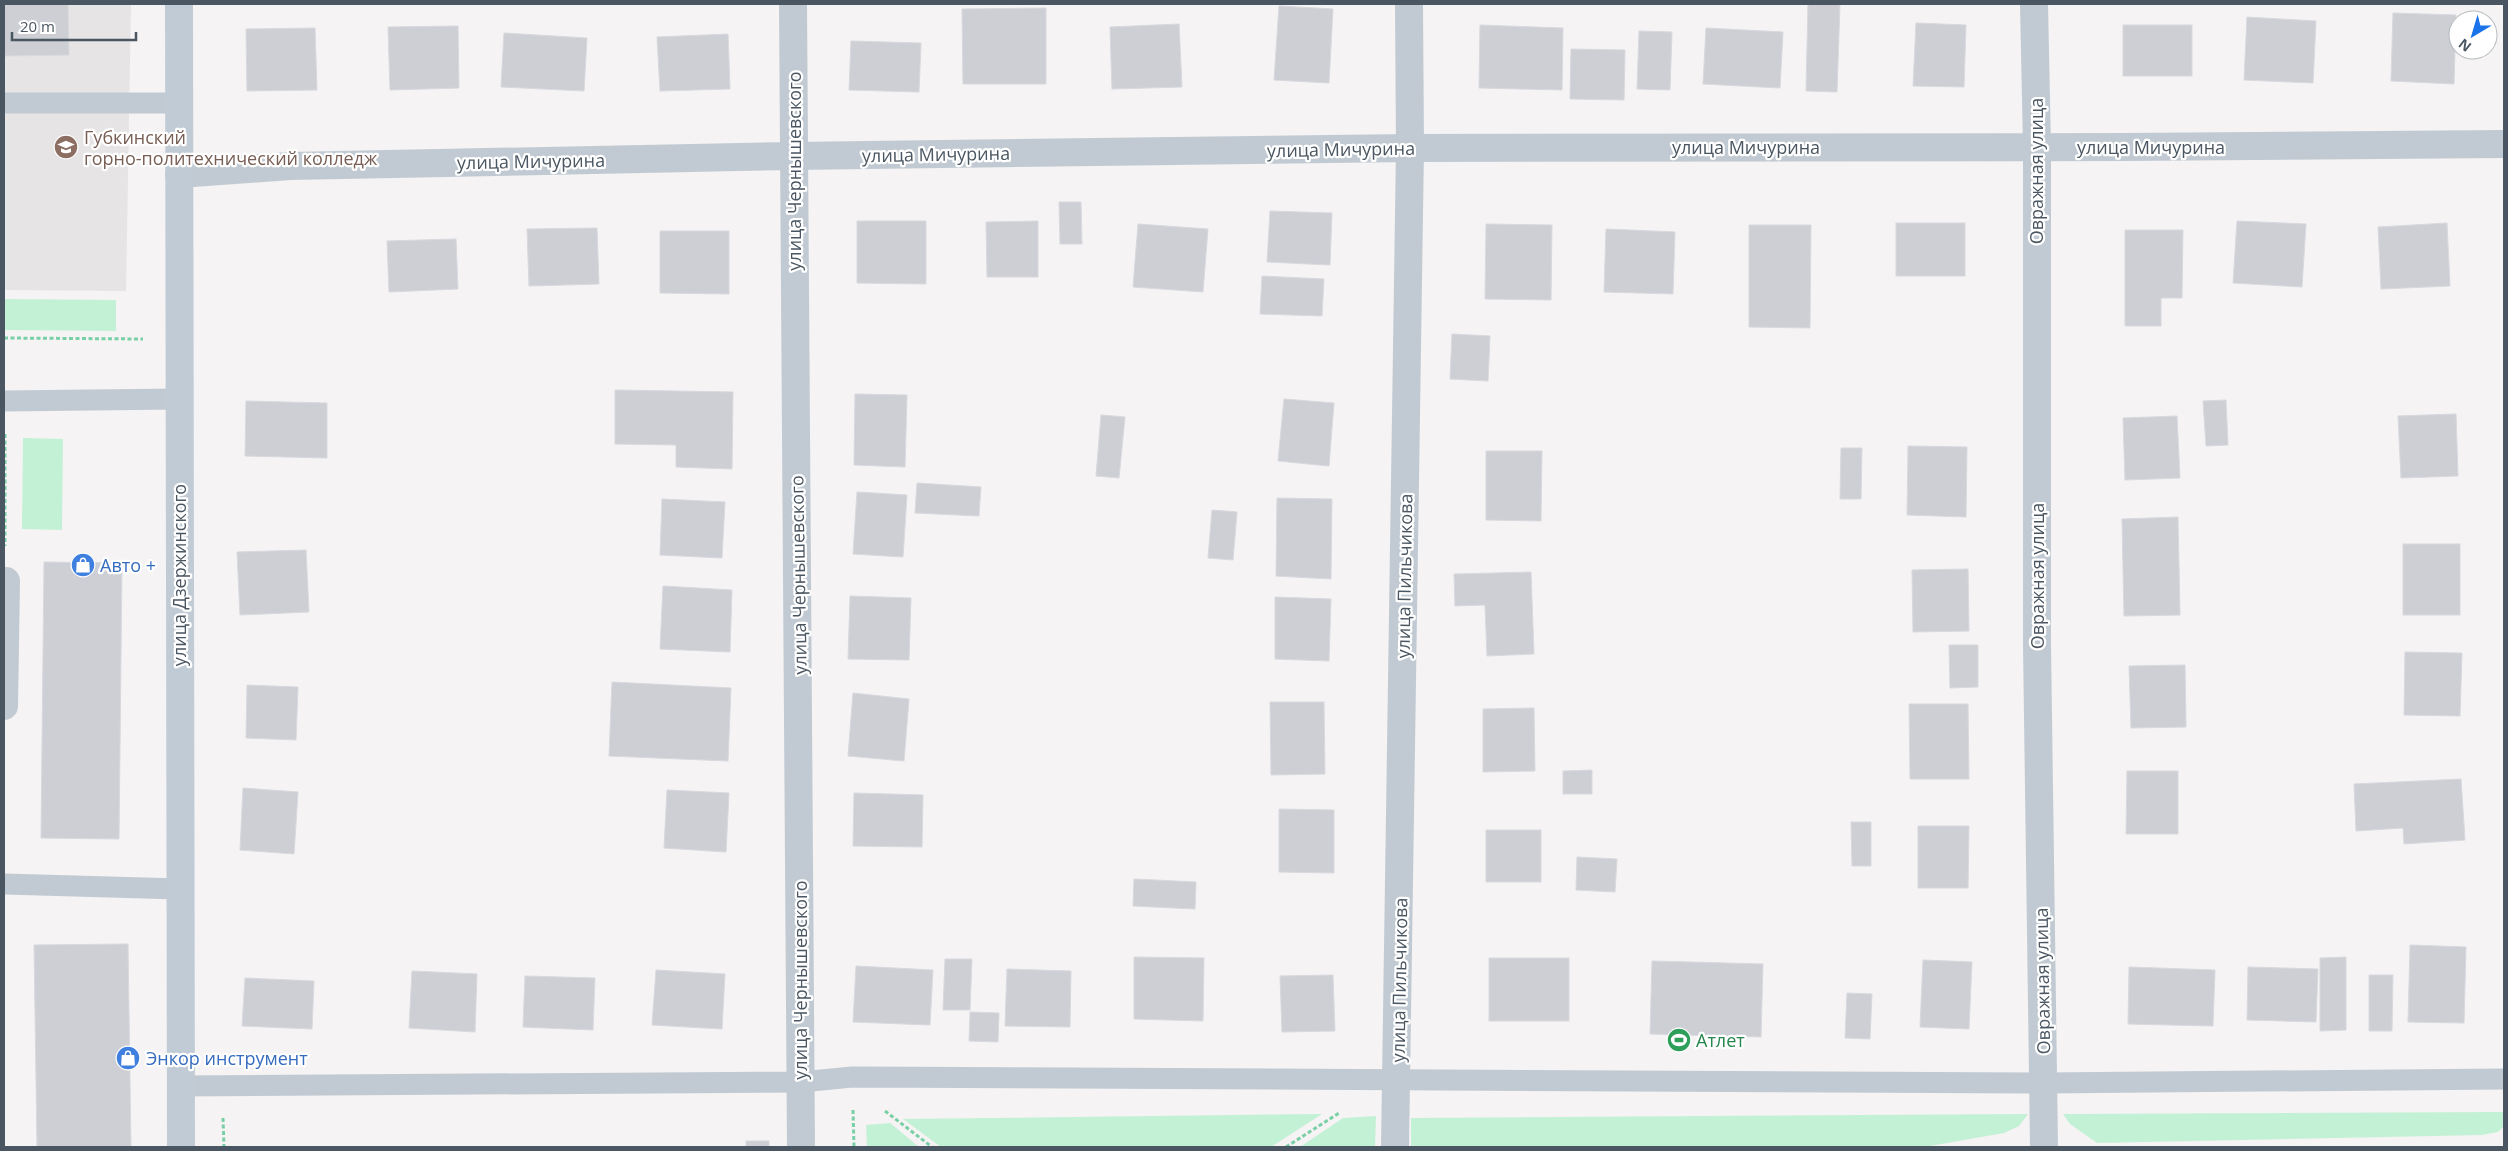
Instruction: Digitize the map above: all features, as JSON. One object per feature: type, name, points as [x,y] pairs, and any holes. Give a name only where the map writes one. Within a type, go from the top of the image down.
[{"type":"main road","name":"улица Дзержинского","points":[[178,4],[180,1147]]},
{"type":"street","name":"улица Чернышевского","points":[[793,4],[799,636],[801,1147]]},
{"type":"street","name":"улица Пильчикова","points":[[1395,1147],[1398,1081],[1410,148],[1409,4]]},
{"type":"street","name":"Овражная улица","points":[[2034,4],[2037,147],[2037,645],[2044,1147]]},
{"type":"street","name":"улица Мичурина","points":[[179,174],[290,166],[793,156],[1410,148],[2504,144]]},
{"type":"street","points":[[4,710],[6,581]]},
{"type":"lane","points":[[4,103],[179,103]]},
{"type":"lane","points":[[4,401],[178,399]]},
{"type":"lane","points":[[4,884],[180,889]]},
{"type":"lane","points":[[180,1086],[801,1082],[852,1077],[1398,1081],[2043,1082],[2504,1079]]},
{"type":"path","points":[[4,338],[143,339]]},
{"type":"path","points":[[4,401],[6,581]]},
{"type":"path","points":[[884,1110],[932,1147]]},
{"type":"path","points":[[1286,1147],[1342,1111]]},
{"type":"path","points":[[223,1113],[224,1147]]},
{"type":"shaded area","name":"Губкинский горно-политехнический колледж","points":[[4,4],[131,4],[126,291],[4,290]]},
{"type":"green space","points":[[4,299],[116,300],[116,331],[4,330]]},
{"type":"green space","points":[[23,438],[63,439],[62,530],[22,529]]},
{"type":"green space","points":[[2504,1112],[2504,1126],[2498,1132],[2482,1135],[2097,1143],[2070,1124],[2063,1114]]},
{"type":"green space","points":[[1322,1114],[1271,1147],[941,1147],[903,1119]]},
{"type":"green space","points":[[2028,1114],[2019,1126],[2004,1133],[1924,1147],[1411,1147],[1411,1118]]},
{"type":"green space","points":[[1376,1116],[1375,1147],[1300,1147],[1343,1118]]},
{"type":"green space","points":[[890,1123],[919,1147],[867,1147],[866,1125]]},
{"type":"building","points":[[4,4],[68,4],[69,55],[4,56]]},
{"type":"building","points":[[1808,4],[1840,4],[1837,92],[1806,91]]},
{"type":"building","points":[[1279,6],[1333,9],[1329,83],[1274,80]]},
{"type":"building","points":[[1046,8],[1046,84],[963,84],[962,9]]},
{"type":"building","points":[[2393,13],[2448,15],[2448,60],[2455,60],[2454,84],[2391,81]]},
{"type":"building","points":[[2247,17],[2316,21],[2313,83],[2244,80]]},
{"type":"building","points":[[1916,23],[1966,25],[1964,87],[1913,86]]},
{"type":"building","points":[[1179,24],[1182,87],[1112,89],[1110,27]]},
{"type":"building","points":[[1480,25],[1563,28],[1562,90],[1479,88]]},
{"type":"building","points":[[2123,25],[2192,25],[2192,76],[2123,76]]},
{"type":"building","points":[[458,26],[459,88],[390,90],[388,27]]},
{"type":"building","points":[[315,28],[317,90],[247,91],[246,29]]},
{"type":"building","points":[[1706,28],[1783,32],[1780,88],[1703,84]]},
{"type":"building","points":[[1639,31],[1672,32],[1670,90],[1637,89]]},
{"type":"building","points":[[504,33],[587,38],[584,91],[501,87]]},
{"type":"building","points":[[728,34],[730,89],[660,91],[657,37]]},
{"type":"building","points":[[851,41],[921,43],[919,92],[849,90]]},
{"type":"building","points":[[1571,49],[1625,50],[1624,100],[1570,99]]},
{"type":"building","points":[[1059,202],[1081,202],[1082,244],[1060,244]]},
{"type":"building","points":[[1270,211],[1332,213],[1330,265],[1267,262]]},
{"type":"building","points":[[857,221],[926,221],[926,284],[857,283]]},
{"type":"building","points":[[1038,221],[1038,277],[987,277],[986,222]]},
{"type":"building","points":[[2237,221],[2306,224],[2302,287],[2233,283]]},
{"type":"building","points":[[1896,223],[1965,223],[1965,276],[1896,276]]},
{"type":"building","points":[[2447,223],[2450,286],[2381,289],[2378,227]]},
{"type":"building","points":[[1138,224],[1208,229],[1203,292],[1133,287]]},
{"type":"building","points":[[1486,224],[1552,225],[1551,300],[1485,299]]},
{"type":"building","points":[[1749,225],[1811,225],[1810,328],[1749,327]]},
{"type":"building","points":[[597,228],[599,284],[529,286],[527,229]]},
{"type":"building","points":[[1606,229],[1675,232],[1673,294],[1604,292]]},
{"type":"building","points":[[2125,230],[2183,230],[2182,298],[2161,298],[2161,326],[2125,326]]},
{"type":"building","points":[[660,231],[729,231],[729,294],[660,293]]},
{"type":"building","points":[[456,239],[458,289],[389,292],[387,241]]},
{"type":"building","points":[[1262,276],[1324,279],[1322,316],[1260,314]]},
{"type":"building","points":[[1452,334],[1490,336],[1488,381],[1450,379]]},
{"type":"building","points":[[615,390],[733,392],[732,469],[676,467],[676,445],[615,444]]},
{"type":"building","points":[[855,394],[907,395],[905,467],[854,465]]},
{"type":"building","points":[[1284,399],[1334,403],[1329,466],[1278,461]]},
{"type":"building","points":[[2226,400],[2228,445],[2206,446],[2203,401]]},
{"type":"building","points":[[246,401],[327,403],[327,458],[245,456]]},
{"type":"building","points":[[2456,414],[2458,476],[2401,478],[2398,416]]},
{"type":"building","points":[[1101,415],[1125,417],[1119,478],[1096,476]]},
{"type":"building","points":[[2177,416],[2180,478],[2125,480],[2123,418]]},
{"type":"building","points":[[1908,446],[1967,447],[1966,517],[1907,515]]},
{"type":"building","points":[[1841,448],[1862,448],[1861,499],[1840,499]]},
{"type":"building","points":[[1486,451],[1542,451],[1541,521],[1486,520]]},
{"type":"building","points":[[917,483],[981,487],[979,516],[915,513]]},
{"type":"building","points":[[857,492],[907,495],[903,557],[853,554]]},
{"type":"building","points":[[1277,498],[1332,499],[1331,579],[1276,576]]},
{"type":"building","points":[[662,499],[725,502],[722,558],[660,555]]},
{"type":"building","points":[[1212,510],[1237,512],[1233,560],[1208,558]]},
{"type":"building","points":[[2178,517],[2180,615],[2124,616],[2122,519]]},
{"type":"building","points":[[2403,544],[2460,544],[2460,615],[2403,615]]},
{"type":"building","points":[[306,550],[309,612],[240,615],[237,552]]},
{"type":"building","points":[[44,562],[122,563],[119,839],[41,838]]},
{"type":"building","points":[[1968,569],[1969,631],[1913,632],[1912,570]]},
{"type":"building","points":[[1531,572],[1534,654],[1487,656],[1485,605],[1455,606],[1454,574]]},
{"type":"building","points":[[663,586],[732,590],[730,652],[660,649]]},
{"type":"building","points":[[850,596],[911,598],[909,660],[848,659]]},
{"type":"building","points":[[1275,597],[1331,599],[1329,661],[1275,659]]},
{"type":"building","points":[[1949,645],[1978,645],[1978,687],[1950,688]]},
{"type":"building","points":[[2405,652],[2462,653],[2460,716],[2404,715]]},
{"type":"building","points":[[2185,665],[2186,727],[2131,728],[2129,666]]},
{"type":"building","points":[[612,682],[731,688],[728,761],[609,756]]},
{"type":"building","points":[[247,685],[298,687],[296,740],[246,738]]},
{"type":"building","points":[[853,693],[909,699],[904,761],[848,756]]},
{"type":"building","points":[[1270,702],[1324,702],[1325,774],[1271,775]]},
{"type":"building","points":[[1909,704],[1968,704],[1969,779],[1910,779]]},
{"type":"building","points":[[1534,708],[1535,771],[1483,772],[1483,709]]},
{"type":"building","points":[[1592,770],[1592,794],[1563,794],[1563,771]]},
{"type":"building","points":[[2127,771],[2178,771],[2178,834],[2126,834]]},
{"type":"building","points":[[2461,779],[2465,840],[2404,844],[2403,828],[2356,831],[2354,784]]},
{"type":"building","points":[[243,788],[298,792],[294,854],[240,850]]},
{"type":"building","points":[[667,790],[729,793],[726,852],[664,848]]},
{"type":"building","points":[[854,793],[923,795],[922,847],[853,846]]},
{"type":"building","points":[[1279,809],[1334,810],[1334,873],[1279,872]]},
{"type":"building","points":[[1851,822],[1871,822],[1871,866],[1852,866]]},
{"type":"building","points":[[1918,826],[1969,826],[1968,888],[1918,888]]},
{"type":"building","points":[[1486,830],[1541,830],[1541,882],[1486,882]]},
{"type":"building","points":[[1577,857],[1617,859],[1615,892],[1576,890]]},
{"type":"building","points":[[1134,879],[1196,882],[1195,909],[1133,906]]},
{"type":"building","points":[[128,944],[131,1147],[37,1147],[34,945]]},
{"type":"building","points":[[2410,945],[2466,947],[2464,1023],[2408,1022]]},
{"type":"building","points":[[1134,957],[1204,958],[1203,1021],[1134,1019]]},
{"type":"building","points":[[2346,957],[2346,1030],[2320,1031],[2320,958]]},
{"type":"building","points":[[1489,958],[1569,958],[1569,1021],[1489,1021]]},
{"type":"building","points":[[945,959],[972,959],[970,1010],[943,1010]]},
{"type":"building","points":[[1923,960],[1972,962],[1969,1029],[1920,1027]]},
{"type":"building","points":[[1652,961],[1763,964],[1761,1037],[1650,1034]]},
{"type":"building","points":[[856,966],[933,970],[930,1025],[853,1022]]},
{"type":"building","points":[[2129,967],[2215,970],[2213,1026],[2128,1024]]},
{"type":"building","points":[[2248,967],[2318,969],[2316,1022],[2247,1020]]},
{"type":"building","points":[[1007,969],[1071,971],[1070,1027],[1005,1026]]},
{"type":"building","points":[[656,970],[725,974],[722,1029],[652,1025]]},
{"type":"building","points":[[412,971],[477,974],[475,1032],[409,1028]]},
{"type":"building","points":[[1333,975],[1335,1031],[1282,1032],[1280,976]]},
{"type":"building","points":[[2369,975],[2393,975],[2392,1031],[2369,1031]]},
{"type":"building","points":[[525,976],[595,978],[593,1030],[523,1027]]},
{"type":"building","points":[[245,978],[314,981],[312,1029],[242,1026]]},
{"type":"building","points":[[1847,993],[1872,994],[1870,1039],[1845,1038]]},
{"type":"building","points":[[970,1012],[999,1013],[998,1042],[969,1041]]},
{"type":"building","points":[[746,1141],[769,1141],[769,1147],[746,1147]]},
{"type":"place","name":"Губкинский горно-политехнический колледж","points":[[66,147]]},
{"type":"place","name":"Авто +","points":[[83,565]]},
{"type":"place","name":"Атлет","points":[[1679,1040]]},
{"type":"place","name":"Энкор инструмент","points":[[128,1058]]}]
